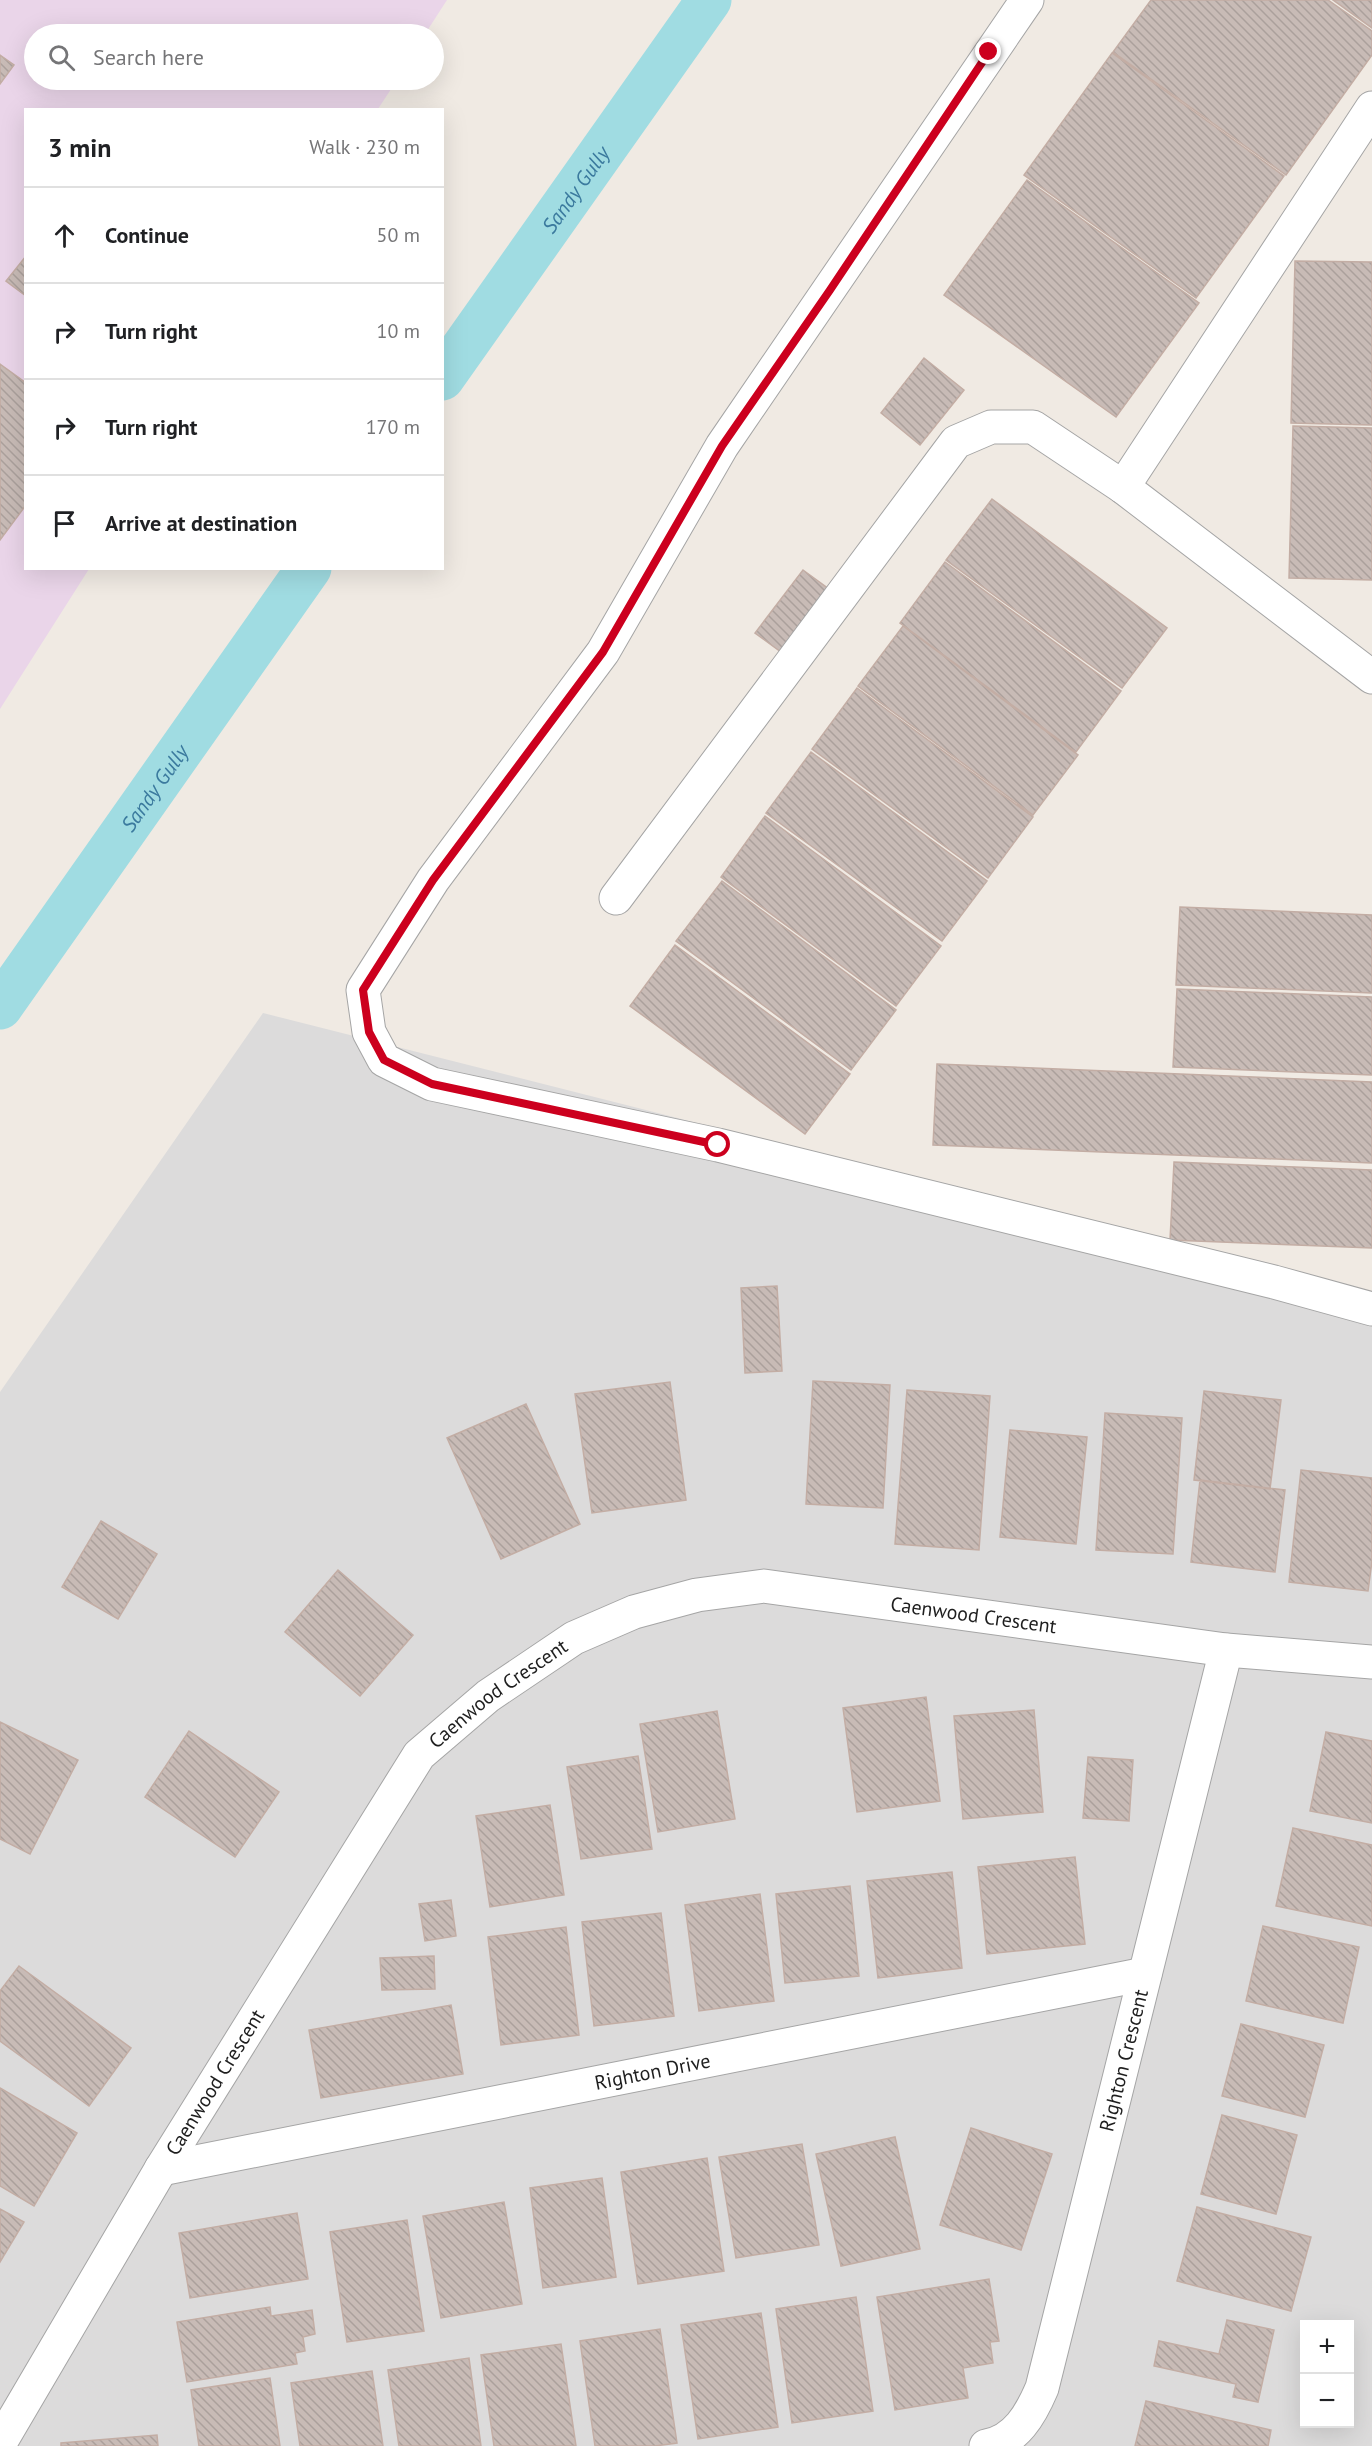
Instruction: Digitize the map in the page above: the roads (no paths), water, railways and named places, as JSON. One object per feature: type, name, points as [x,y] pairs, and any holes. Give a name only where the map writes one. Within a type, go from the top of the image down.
[{"type":"street","points":[[1027,0],[722,446],[603,652],[433,880],[363,990],[369,1032],[384,1060],[432,1084],[718,1145],[1274,1282],[1372,1309]]},
{"type":"street","points":[[1123,487],[1372,108]]},
{"type":"street","points":[[616,898],[956,442],[991,427],[1033,427],[1123,487],[1372,676]]},
{"type":"street","name":"Caenwood Crescent","points":[[0,2443],[161,2169],[419,1755],[488,1696],[574,1638],[634,1612],[697,1595],[764,1586],[1226,1650],[1372,1662]]},
{"type":"street","name":"Righton Crescent","points":[[986,2446],[994,2445],[1015,2432],[1030,2415],[1042,2388],[1226,1650]]},
{"type":"street","name":"Righton Drive","points":[[161,2169],[1144,1974]]},
{"type":"waterway","name":"Sandy Gully","points":[[444,375],[709,0]]},
{"type":"waterway","name":"Sandy Gully","points":[[0,1007],[308,570]]}]
